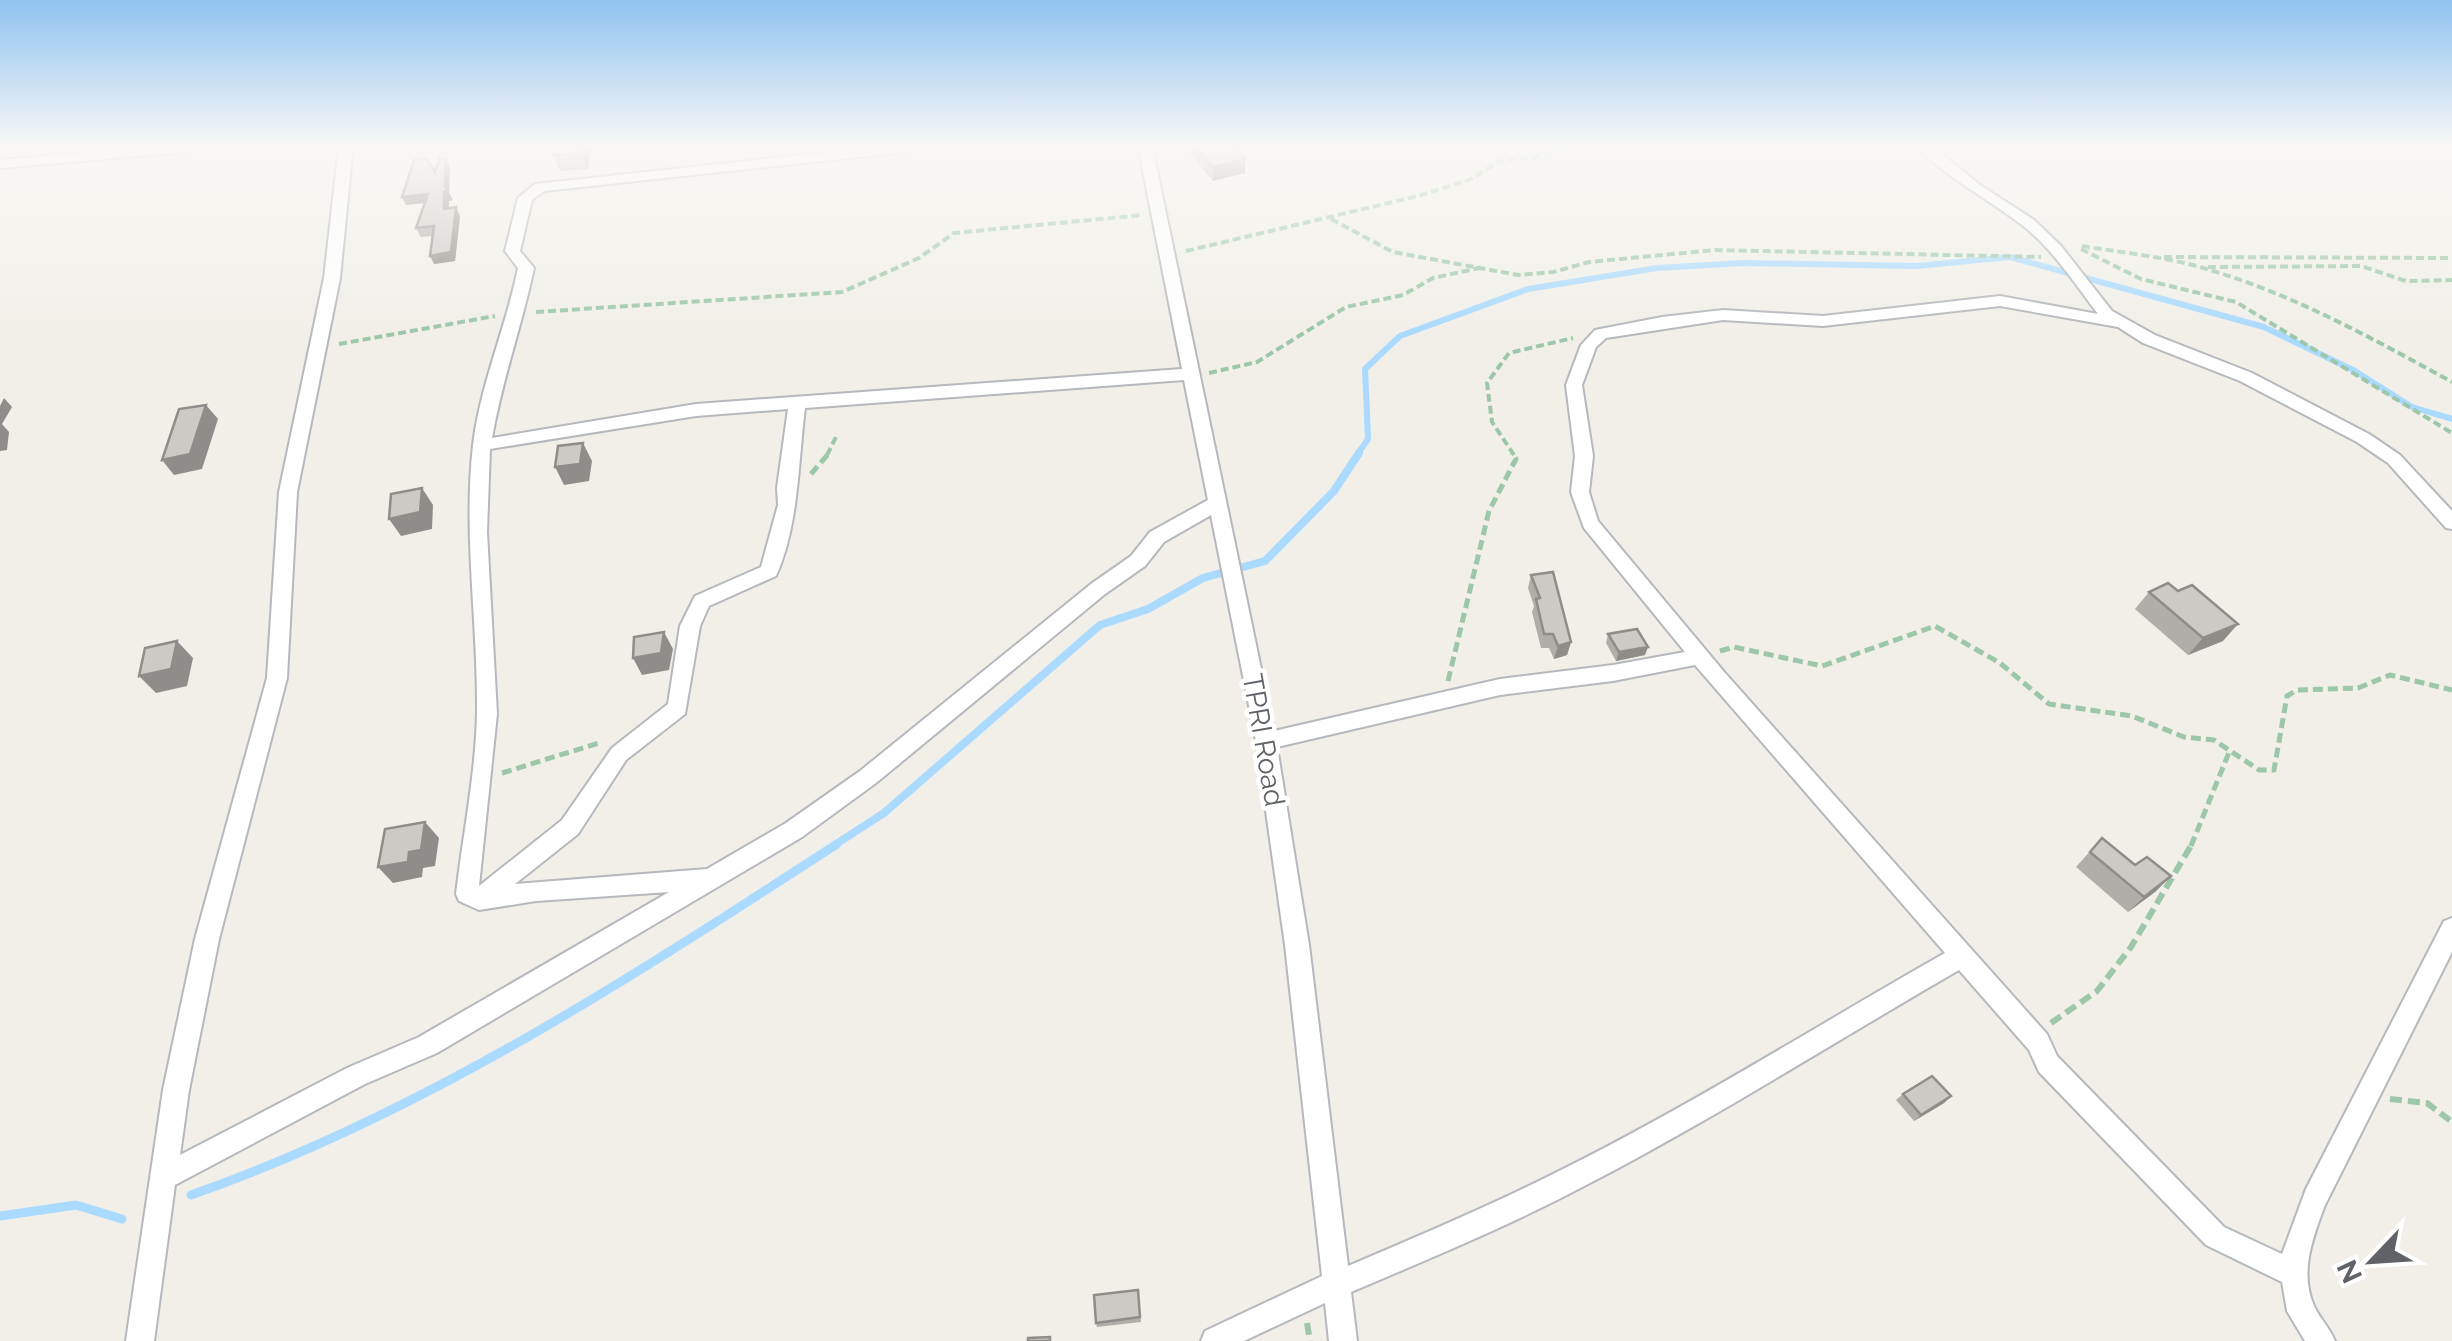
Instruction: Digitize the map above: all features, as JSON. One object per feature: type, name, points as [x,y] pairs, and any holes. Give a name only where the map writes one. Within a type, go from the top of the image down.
[{"type":"street","points":[[140,1341],[162,1178],[206,939],[277,678],[288,492],[332,278],[339,209]]},
{"type":"street","points":[[522,209],[512,251],[526,268],[518,313],[493,386],[482,445],[478,532],[487,714],[467,894],[478,900],[536,891],[710,879]]},
{"type":"street","name":"TPRI Road","points":[[1155,209],[1266,741],[1297,945],[1343,1341]]},
{"type":"street","points":[[2005,209],[2028,224],[2062,258],[2094,300],[2120,324],[2246,378],[2363,438],[2394,459],[2452,523]]},
{"type":"street","points":[[2120,324],[2000,302],[1823,321],[1723,315],[1601,334],[1589,345],[1574,385],[1584,456],[1580,492],[1586,514],[1617,560],[2038,1042],[2048,1064],[2216,1236],[2294,1274]]},
{"type":"street","points":[[482,445],[636,418],[798,402],[1191,374]]},
{"type":"street","points":[[478,900],[570,827],[620,754],[678,708],[690,626],[702,600],[769,571],[787,506],[798,402]]},
{"type":"street","points":[[162,1178],[356,1076],[428,1045],[794,830],[868,778],[1098,589],[1138,561],[1157,537],[1217,503]]},
{"type":"street","points":[[1266,741],[1389,716],[1500,687],[1613,674],[1699,657]]},
{"type":"street","points":[[2321,1341],[2301,1311],[2294,1274],[2296,1246],[2314,1198],[2452,928]]},
{"type":"street","points":[[1215,1341],[1304,1295],[1336,1285],[1522,1204],[1962,956]]},
{"type":"path","points":[[1165,257],[1252,233],[1331,220],[1360,209]]},
{"type":"path","points":[[318,347],[383,338],[464,319],[518,313],[842,292],[919,258],[954,233],[1156,214]]},
{"type":"path","points":[[1331,220],[1393,252],[1518,275],[1553,272],[1589,262],[1716,250],[2062,258]]},
{"type":"path","points":[[2072,242],[2086,248],[2205,268],[2324,312],[2452,382]]},
{"type":"path","points":[[2077,247],[2141,279],[2236,302],[2452,433]]},
{"type":"path","points":[[2150,257],[2452,258]]},
{"type":"path","points":[[2205,268],[2361,266],[2406,281],[2452,280]]},
{"type":"path","points":[[1191,374],[1228,372],[1257,362],[1346,307],[1403,295],[1433,278],[1482,268]]},
{"type":"path","points":[[1443,700],[1489,510],[1516,458],[1492,422],[1488,382],[1509,353],[1601,334]]},
{"type":"path","points":[[1699,657],[1734,647],[1822,666],[1935,626],[2000,663],[2049,704],[2132,716],[2184,737],[2214,740],[2259,770],[2274,770],[2288,696],[2298,690],[2358,688],[2390,676],[2452,690]]},
{"type":"path","points":[[481,779],[612,738]]},
{"type":"path","points":[[2038,1042],[2052,1021],[2097,991],[2131,947],[2190,851],[2230,750]]},
{"type":"path","points":[[2367,1096],[2427,1103],[2452,1122]]},
{"type":"building","points":[[423,209],[456,209],[451,252],[430,256],[434,226],[416,228]]},
{"type":"building","points":[[206,405],[190,454],[162,460],[179,409]]},
{"type":"building","points":[[583,443],[580,464],[555,467],[558,446]]},
{"type":"building","points":[[422,488],[420,512],[389,519],[391,494]]},
{"type":"building","points":[[1553,572],[1571,642],[1558,646],[1553,634],[1544,634],[1536,599],[1540,598],[1531,575]]},
{"type":"building","points":[[2168,583],[2178,591],[2192,585],[2238,624],[2203,638],[2149,592]]},
{"type":"building","points":[[1637,629],[1648,647],[1619,652],[1608,634]]},
{"type":"building","points":[[664,632],[661,653],[633,658],[634,637]]},
{"type":"building","points":[[177,641],[171,669],[139,676],[145,648]]},
{"type":"building","points":[[425,822],[421,850],[409,852],[408,862],[378,867],[385,829]]},
{"type":"building","points":[[2102,838],[2135,865],[2147,857],[2171,876],[2144,897],[2090,852]]},
{"type":"building","points":[[1932,1076],[1951,1096],[1921,1115],[1903,1094]]},
{"type":"building","points":[[1138,1290],[1140,1317],[1096,1323],[1094,1295]]},
{"type":"building","points":[[1050,1337],[1050,1341],[1028,1341],[1028,1338]]},
{"type":"waterway","points":[[1357,455],[1368,439],[1365,369],[1400,336],[1528,289],[1657,268],[1743,263],[1917,266],[2010,257],[2264,327],[2355,371],[2412,407],[2452,419]]},
{"type":"waterway","points":[[833,846],[884,813],[1100,625],[1148,609],[1203,578],[1265,561],[1334,491],[1359,453]]},
{"type":"waterway","points":[[191,1195],[361,1125],[524,1039],[837,844]]},
{"type":"waterway","points":[[0,1216],[76,1205],[122,1219]]}]
